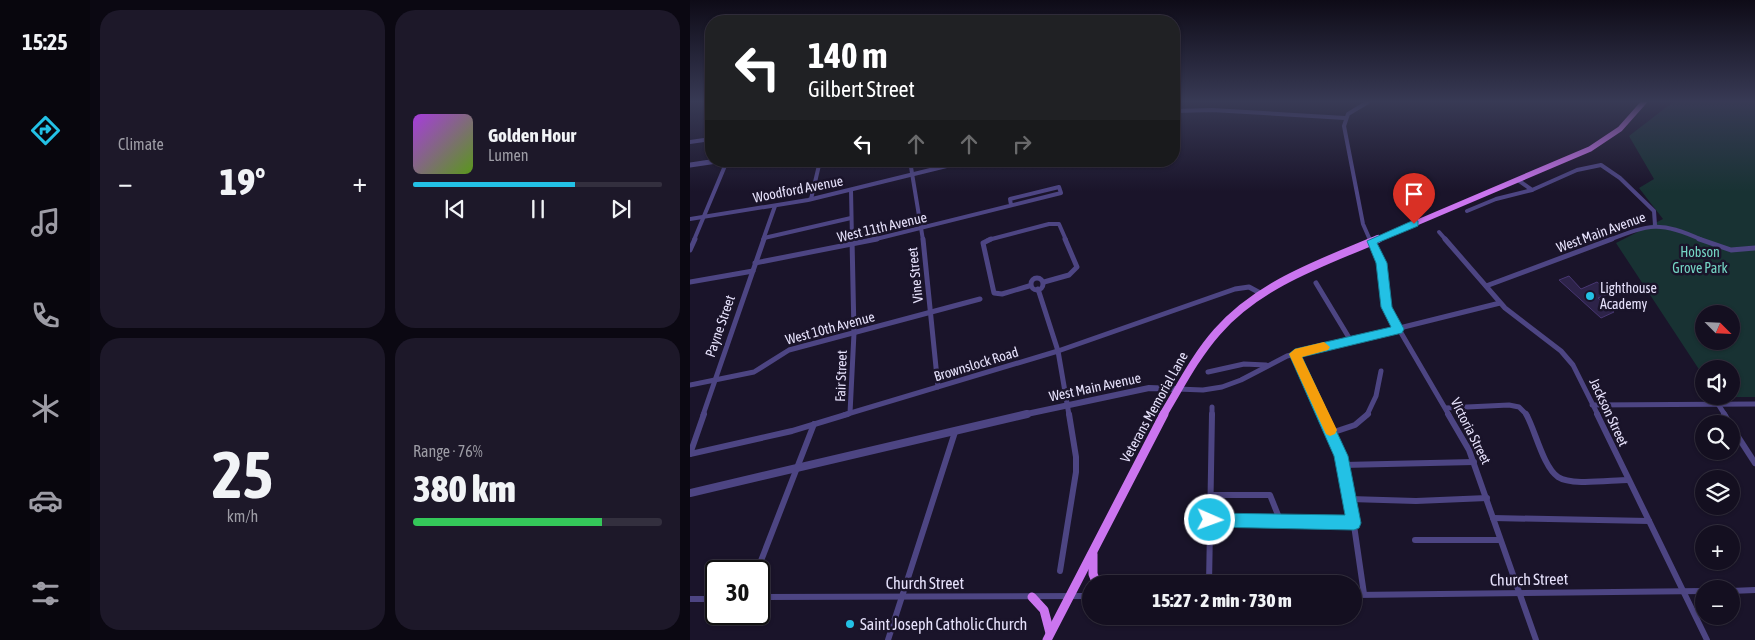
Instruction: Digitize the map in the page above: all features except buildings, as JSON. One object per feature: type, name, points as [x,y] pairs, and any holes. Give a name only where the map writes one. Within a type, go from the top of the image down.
[{"type":"main road","name":"Veterans Memorial Lane","points":[[1049,637],[1177,389],[1215,334],[1233,316],[1262,294],[1296,274],[1518,180],[1606,140],[1617,132]]},
{"type":"main road","points":[[1093,551],[1094,575]]},
{"type":"main road","points":[[1032,596],[1044,610],[1049,637]]},
{"type":"street","name":"Victoria Street","points":[[1346,132],[1362,220],[1381,263],[1386,307],[1446,408],[1474,462],[1499,540],[1536,640]]},
{"type":"street","points":[[690,142],[705,140]]},
{"type":"street","points":[[690,165],[705,163]]},
{"type":"street","points":[[1467,211],[1496,199],[1532,190],[1563,176],[1595,165],[1602,165],[1614,172],[1654,211],[1655,225]]},
{"type":"street","points":[[690,250],[725,167]]},
{"type":"street","points":[[811,199],[819,167]]},
{"type":"street","name":"Vine Street","points":[[911,167],[922,229],[938,387]]},
{"type":"street","name":"Woodford Avenue","points":[[690,219],[811,199],[942,167]]},
{"type":"street","points":[[1518,180],[1532,190]]},
{"type":"street","points":[[1058,187],[1061,193],[1018,204],[1011,205],[1010,199],[1058,187]]},
{"type":"street","name":"Fair Street","points":[[850,413],[854,333],[851,190]]},
{"type":"street","name":"West 11th Avenue","points":[[756,263],[922,229],[1011,205]]},
{"type":"street","name":"Payne Street","points":[[690,454],[775,206]]},
{"type":"street","points":[[764,238],[851,218]]},
{"type":"street","points":[[1029,286],[1032,289],[1038,289],[1044,285],[1044,282],[1068,275],[1077,267],[1059,224],[1049,224],[989,239],[984,243],[994,293],[1002,294],[1029,286],[1031,281],[1035,279],[1040,278],[1044,282]]},
{"type":"street","name":"West Main Avenue","points":[[1486,286],[1640,228],[1655,225],[1685,231],[1722,248],[1736,250],[1755,248]]},
{"type":"street","name":"Jackson Street","points":[[1439,232],[1500,303],[1567,358],[1578,373],[1628,480],[1707,640]]},
{"type":"street","points":[[690,282],[752,271]]},
{"type":"street","points":[[1316,283],[1351,341]]},
{"type":"street","name":"Brownslock Road","points":[[690,454],[814,424],[1058,351],[1235,289],[1248,287],[1262,294]]},
{"type":"street","points":[[1038,289],[1058,351],[1076,464],[1060,570]]},
{"type":"street","name":"West 10th Avenue","points":[[690,385],[757,371],[778,355],[789,350],[980,299]]},
{"type":"street","name":"West Main Avenue","points":[[690,493],[1146,388],[1203,390],[1222,387],[1295,354],[1500,303]]},
{"type":"street","points":[[1295,354],[1331,433],[1343,465],[1354,523],[1364,594]]},
{"type":"street","points":[[1208,372],[1244,364],[1266,366]]},
{"type":"street","points":[[1331,433],[1359,424],[1370,413],[1377,398],[1381,371]]},
{"type":"street","points":[[1592,405],[1695,404]]},
{"type":"street","points":[[1740,404],[1755,404]]},
{"type":"street","points":[[1446,408],[1509,405],[1520,408],[1527,415],[1549,466],[1558,477],[1570,481],[1628,480]]},
{"type":"street","points":[[1209,575],[1212,407]]},
{"type":"street","points":[[761,560],[814,424]]},
{"type":"street","points":[[888,640],[955,432]]},
{"type":"street","points":[[1740,439],[1755,463]]},
{"type":"street","points":[[1343,465],[1474,462]]},
{"type":"street","points":[[1211,495],[1270,496],[1281,518],[1280,520]]},
{"type":"street","points":[[1350,499],[1416,501],[1487,498]]},
{"type":"street","points":[[1493,518],[1649,521]]},
{"type":"street","points":[[1210,520],[1354,523]]},
{"type":"street","points":[[1415,540],[1499,540]]},
{"type":"street","points":[[1740,591],[1755,590]]},
{"type":"street","name":"Church Street","points":[[1364,594],[1695,591]]},
{"type":"street","name":"Church Street","points":[[770,597],[1082,596]]},
{"type":"street","points":[[690,599],[705,599]]},
{"type":"green space","name":"Hobson Grove Park","points":[[1634,132],[1755,132],[1755,397],[1740,397],[1740,360],[1695,360],[1695,363],[1616,243],[1663,219],[1639,188],[1654,179],[1629,136]]},
{"type":"slow traffic","points":[[1324,347],[1295,354],[1330,430]]},
{"type":"place","name":"Lighthouse Academy","points":[[1590,296]]},
{"type":"place","name":"Saint Joseph Catholic Church","points":[[850,624]]},
{"type":"route","points":[[1210,520],[1354,523],[1341,456],[1295,354],[1398,329],[1386,307],[1381,263],[1372,241],[1414,224]]}]
